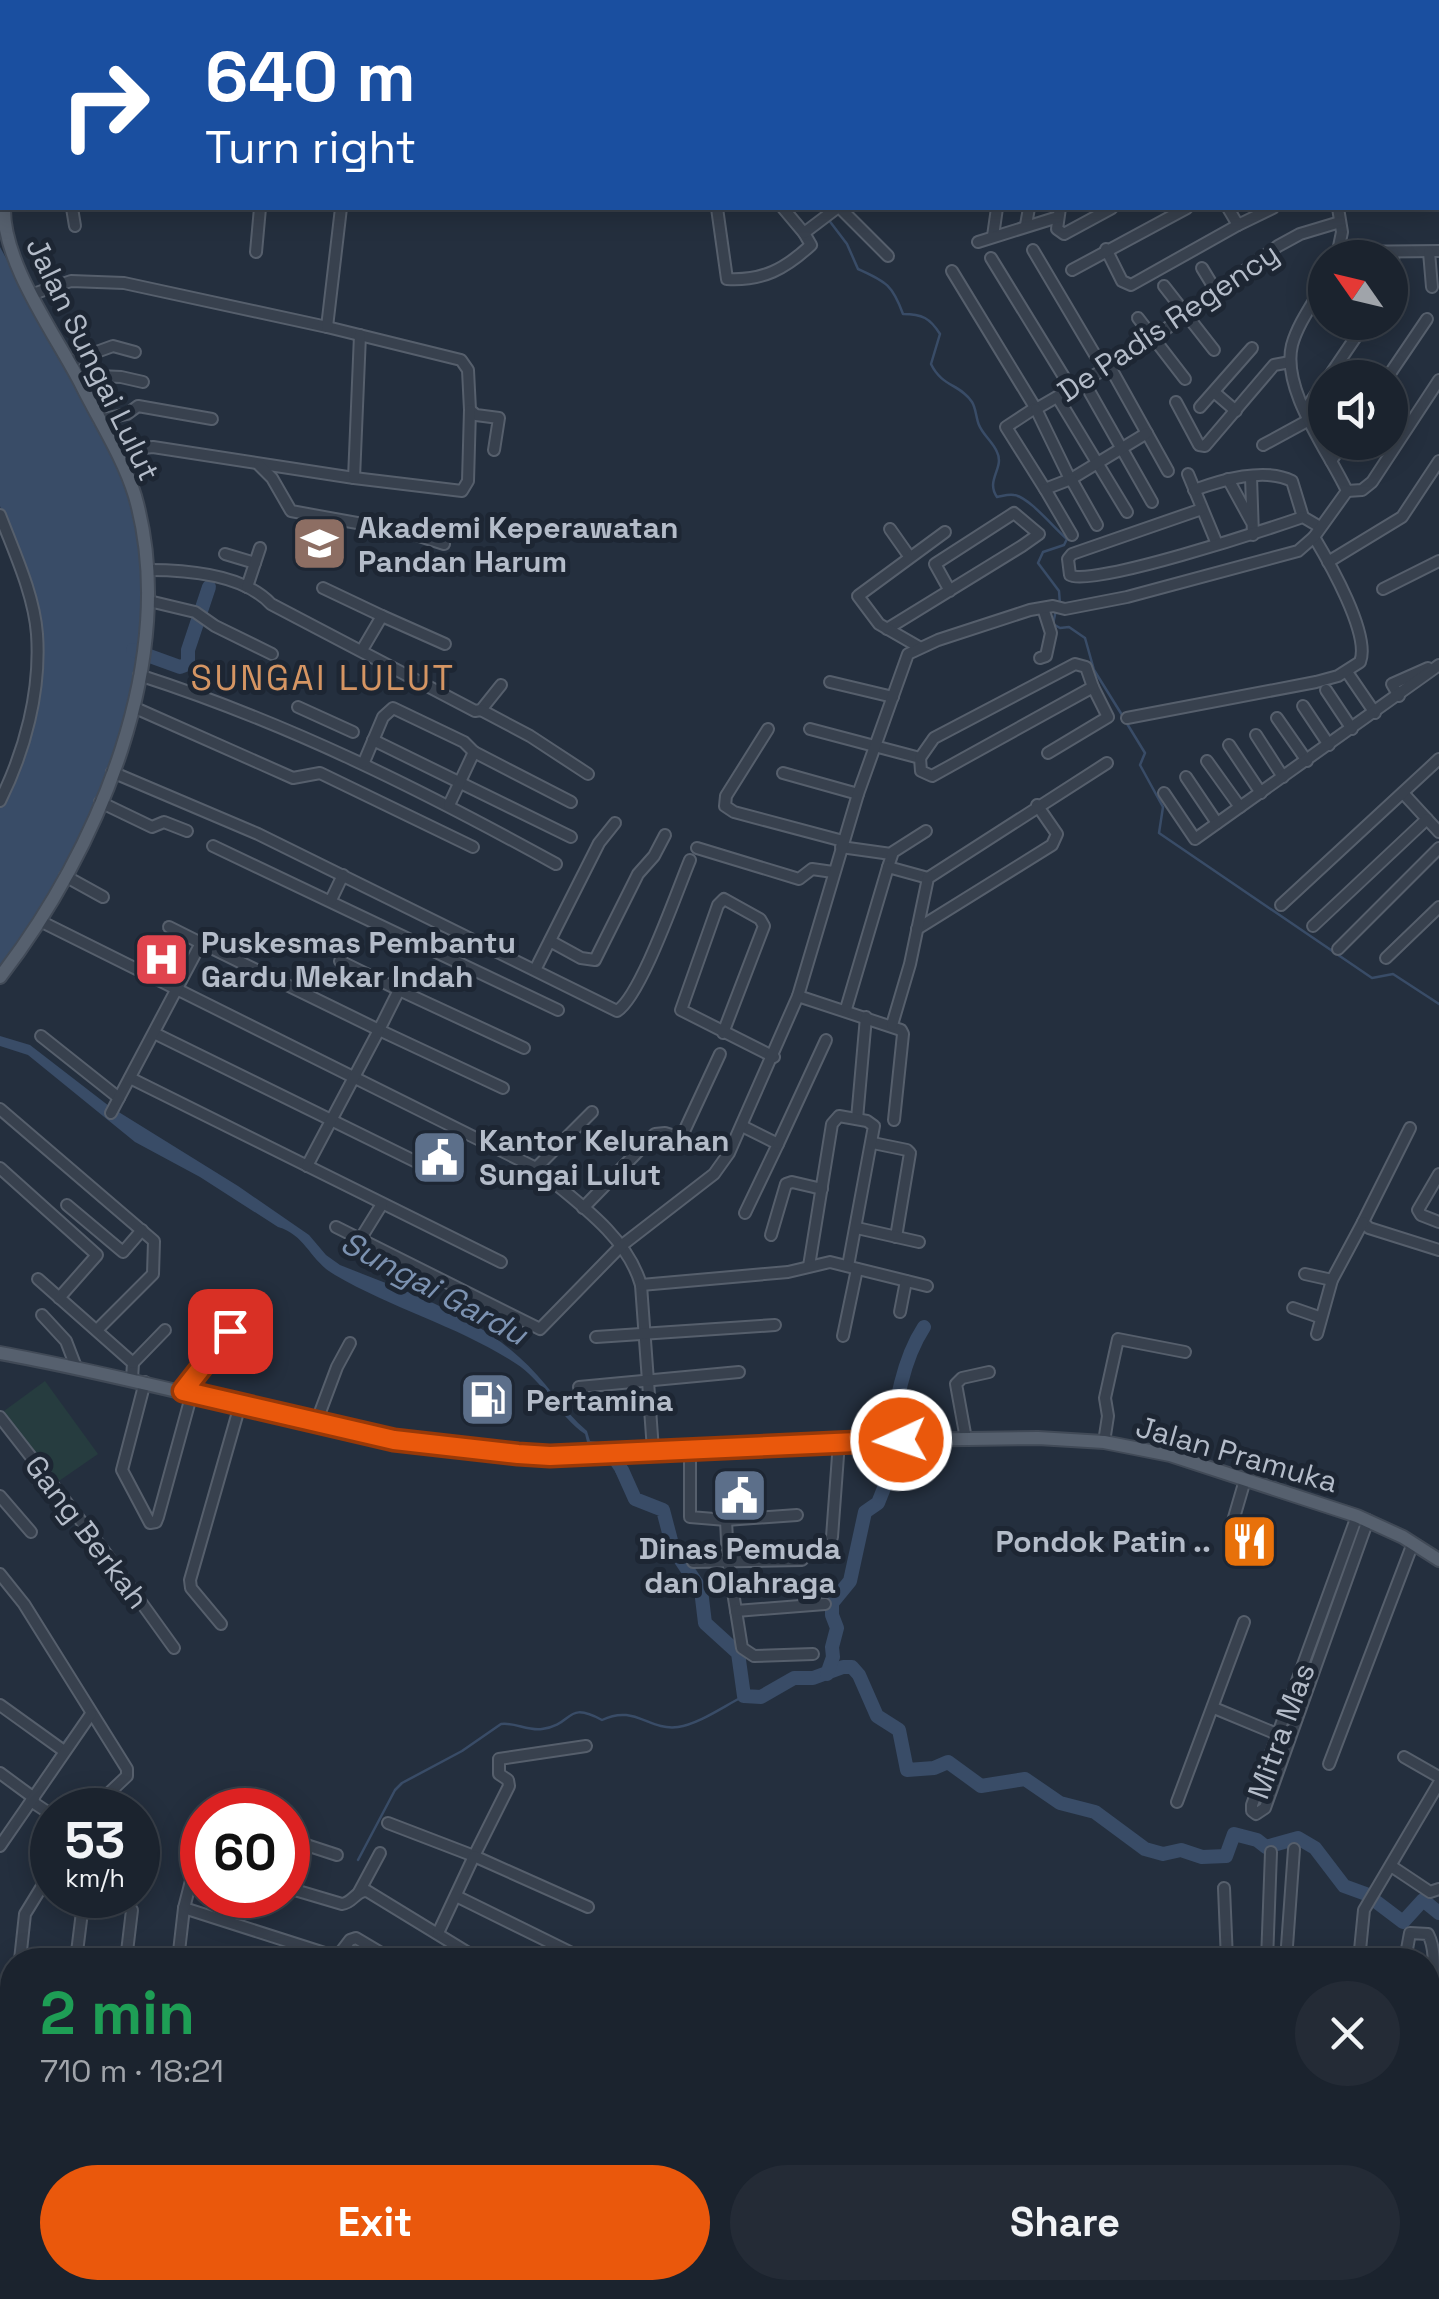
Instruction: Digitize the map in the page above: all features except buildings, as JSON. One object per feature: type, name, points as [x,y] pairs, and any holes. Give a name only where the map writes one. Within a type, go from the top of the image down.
[{"type":"main road","name":"Jalan Sungai Lulut","points":[[0,978],[40,921],[65,876],[112,772],[133,708],[149,601],[149,570],[135,496],[116,450],[7,244],[4,210]]},
{"type":"main road","name":"Jalan Pramuka","points":[[0,1353],[430,1446],[550,1456],[901,1440],[1104,1442],[1170,1455],[1363,1518],[1439,1560]]},
{"type":"street","points":[[72,210],[76,226]]},
{"type":"street","points":[[256,252],[260,210]]},
{"type":"street","points":[[327,327],[341,210]]},
{"type":"street","points":[[717,210],[728,278],[752,280],[766,276],[810,245],[785,210]]},
{"type":"street","points":[[993,236],[997,210]]},
{"type":"street","points":[[1026,225],[1029,210]]},
{"type":"street","points":[[978,242],[1059,212],[1057,229],[1064,234],[1108,210]]},
{"type":"street","points":[[1072,270],[1183,210]]},
{"type":"street","points":[[1229,210],[1238,225]]},
{"type":"street","points":[[1106,249],[1122,281],[1130,285],[1269,210]]},
{"type":"street","points":[[1338,210],[1340,240]]},
{"type":"street","points":[[804,232],[834,211],[888,256]]},
{"type":"street","name":"De Padis Regency","points":[[952,271],[1036,409],[1152,339],[1286,242],[1340,222]]},
{"type":"street","points":[[1033,250],[1168,472]]},
{"type":"street","points":[[1408,252],[1434,251],[1432,287],[1439,278]]},
{"type":"street","points":[[991,258],[1072,390]]},
{"type":"street","points":[[1202,268],[1216,291]]},
{"type":"street","points":[[33,294],[57,283],[104,280],[360,335],[460,360],[468,370],[468,481],[464,490],[354,478],[153,446],[116,450]]},
{"type":"street","points":[[1164,286],[1214,350]]},
{"type":"street","points":[[1308,313],[1296,335],[1290,362],[1307,415],[1347,492]]},
{"type":"street","points":[[1138,318],[1185,379]]},
{"type":"street","points":[[1400,360],[1427,318]]},
{"type":"street","points":[[354,478],[360,335]]},
{"type":"street","points":[[69,362],[113,346],[135,352]]},
{"type":"street","points":[[1200,406],[1252,348]]},
{"type":"street","points":[[1176,402],[1200,446],[1208,445],[1274,365],[1290,362]]},
{"type":"street","points":[[76,375],[142,382]]},
{"type":"street","points":[[336,1227],[540,1329],[621,1246],[714,1174],[730,1153],[798,996],[833,872],[905,659],[919,647],[1053,608],[1127,597],[1289,554],[1317,532],[1347,492],[1362,490],[1372,482],[1439,380]]},
{"type":"street","points":[[1084,382],[1152,502]]},
{"type":"street","points":[[1214,392],[1236,411]]},
{"type":"street","points":[[1058,398],[1127,512]]},
{"type":"street","points":[[100,420],[127,414],[138,406],[212,419]]},
{"type":"street","points":[[1072,534],[1006,427],[1036,409],[1097,525]]},
{"type":"street","points":[[470,410],[499,418],[494,450]]},
{"type":"street","points":[[1263,445],[1307,415]]},
{"type":"street","points":[[1044,490],[1070,479],[1147,432]]},
{"type":"street","points":[[1328,562],[1402,517],[1439,460]]},
{"type":"street","points":[[259,464],[291,511],[407,532],[444,544]]},
{"type":"street","points":[[1188,474],[1218,544]]},
{"type":"street","points":[[1251,477],[1252,535]]},
{"type":"street","points":[[1126,718],[1316,682],[1346,672],[1360,662],[1363,649],[1317,532],[1302,517],[1290,479],[1228,479],[1194,490]]},
{"type":"street","points":[[1228,479],[1252,522]]},
{"type":"street","points":[[1202,509],[1072,554],[1068,559],[1070,575],[1078,580],[1106,574],[1252,535],[1302,517]]},
{"type":"street","points":[[887,629],[950,591],[1039,534],[1014,513],[935,564],[950,591]]},
{"type":"street","points":[[0,514],[29,597],[37,634],[33,708],[11,779],[0,801]]},
{"type":"street","points":[[890,529],[909,556]]},
{"type":"street","points":[[919,647],[872,618],[858,596],[944,532]]},
{"type":"street","points":[[247,587],[260,548]]},
{"type":"street","points":[[224,554],[255,563]]},
{"type":"street","points":[[1383,588],[1439,561]]},
{"type":"street","points":[[149,570],[194,572],[260,592],[271,604],[530,736],[588,774]]},
{"type":"street","points":[[322,588],[445,644]]},
{"type":"street","points":[[149,601],[199,614],[272,654]]},
{"type":"street","points":[[1040,658],[1046,656],[1051,640],[1053,608]]},
{"type":"street","points":[[362,650],[382,616]]},
{"type":"street","points":[[142,661],[197,693],[364,762],[556,864]]},
{"type":"street","points":[[1048,753],[1108,717],[1086,667],[1075,664],[934,738],[920,758],[920,771],[932,776],[1093,687]]},
{"type":"street","points":[[1164,792],[1195,839],[1398,696],[1392,684],[1439,664]]},
{"type":"street","points":[[1346,672],[1375,713]]},
{"type":"street","points":[[830,682],[892,698]]},
{"type":"street","points":[[480,710],[502,685]]},
{"type":"street","points":[[1326,690],[1352,729]]},
{"type":"street","points":[[1303,706],[1330,745]]},
{"type":"street","points":[[298,707],[353,732]]},
{"type":"street","points":[[133,708],[293,778],[320,773],[473,846]]},
{"type":"street","points":[[364,762],[385,712],[392,708],[464,742],[474,752],[571,802]]},
{"type":"street","points":[[1277,718],[1307,761]]},
{"type":"street","points":[[314,741],[323,720]]},
{"type":"street","points":[[768,729],[726,796],[725,806],[842,844],[891,854]]},
{"type":"street","points":[[810,729],[920,758]]},
{"type":"street","points":[[1256,735],[1283,777]]},
{"type":"street","points":[[373,740],[571,837]]},
{"type":"street","points":[[1228,745],[1260,792]]},
{"type":"street","points":[[449,806],[474,752]]},
{"type":"street","points":[[1281,905],[1439,760]]},
{"type":"street","points":[[1207,761],[1240,807]]},
{"type":"street","points":[[892,1025],[928,878],[1106,763]]},
{"type":"street","points":[[112,772],[258,834],[613,1009],[622,1008],[647,964],[690,860]]},
{"type":"street","points":[[783,773],[858,794]]},
{"type":"street","points":[[1186,778],[1217,823]]},
{"type":"street","points":[[1403,793],[1439,832]]},
{"type":"street","points":[[100,802],[152,827],[164,822],[186,831]]},
{"type":"street","points":[[917,929],[1052,845],[1057,834],[1037,805]]},
{"type":"street","points":[[1313,926],[1439,813]]},
{"type":"street","points":[[536,968],[598,843],[616,823]]},
{"type":"street","points":[[846,1009],[891,854],[926,831]]},
{"type":"street","points":[[550,940],[581,958],[594,960],[638,874],[665,835]]},
{"type":"street","points":[[213,846],[558,1010]]},
{"type":"street","points":[[697,848],[798,879],[812,869],[833,872]]},
{"type":"street","points":[[1338,949],[1439,848]]},
{"type":"street","points":[[888,867],[928,878]]},
{"type":"street","points":[[331,900],[343,875]]},
{"type":"street","points":[[65,876],[102,897]]},
{"type":"street","points":[[723,1033],[764,926],[760,919],[724,899],[718,905],[681,1008],[684,1013],[723,1033],[774,1057]]},
{"type":"street","points":[[1386,958],[1439,906]]},
{"type":"street","points":[[40,921],[356,1075],[536,1168],[584,1208],[621,1246],[636,1268],[641,1285],[653,1450]]},
{"type":"street","points":[[169,927],[503,1088]]},
{"type":"street","points":[[111,1114],[201,943]]},
{"type":"street","points":[[340,961],[524,1048]]},
{"type":"street","points":[[307,1166],[400,990]]},
{"type":"street","points":[[798,996],[892,1025],[903,1034],[894,1120]]},
{"type":"street","points":[[856,1119],[866,1017]]},
{"type":"street","points":[[154,1033],[443,1176]]},
{"type":"street","points":[[41,1036],[119,1098]]},
{"type":"street","points":[[745,1213],[826,1040]]},
{"type":"street","points":[[584,1208],[655,1134],[664,1132],[680,1138],[720,1054]]},
{"type":"street","points":[[130,1078],[501,1262]]},
{"type":"street","points":[[0,1109],[154,1241],[153,1274],[97,1330]]},
{"type":"street","points":[[536,1168],[592,1112]]},
{"type":"street","points":[[809,1266],[834,1120],[838,1116],[872,1124],[873,1142],[843,1336]]},
{"type":"street","points":[[742,1126],[778,1144]]},
{"type":"street","points":[[1317,1334],[1332,1280],[1410,1128]]},
{"type":"street","points":[[873,1142],[910,1154],[896,1237]]},
{"type":"street","points":[[0,1168],[97,1254],[59,1298]]},
{"type":"street","points":[[1439,1174],[1418,1210],[1422,1216],[1439,1222]]},
{"type":"street","points":[[771,1235],[786,1184],[822,1189]]},
{"type":"street","points":[[361,1238],[382,1204]]},
{"type":"street","points":[[68,1205],[124,1252],[142,1230]]},
{"type":"street","points":[[1362,1222],[1369,1228],[1439,1250]]},
{"type":"street","points":[[857,1228],[919,1242]]},
{"type":"street","points":[[641,1285],[788,1272],[830,1262],[926,1286]]},
{"type":"street","points":[[1305,1274],[1332,1280]]},
{"type":"street","points":[[38,1279],[132,1363],[139,1380],[122,1470],[150,1523],[158,1517],[187,1392],[254,1301]]},
{"type":"street","points":[[900,1312],[906,1281]]},
{"type":"street","points":[[1293,1308],[1320,1317]]},
{"type":"street","points":[[42,1315],[66,1341],[76,1368]]},
{"type":"street","points":[[596,1337],[775,1325]]},
{"type":"street","points":[[132,1363],[165,1330]]},
{"type":"street","points":[[1104,1442],[1108,1416],[1105,1398],[1118,1339],[1185,1352]]},
{"type":"street","points":[[316,1423],[350,1344]]},
{"type":"street","points":[[579,1387],[738,1372]]},
{"type":"street","points":[[966,1440],[956,1384],[962,1378],[990,1372]]},
{"type":"street","points":[[221,1624],[191,1588],[190,1580],[240,1405]]},
{"type":"street","name":"Gang Berkah","points":[[0,1417],[174,1648]]},
{"type":"street","points":[[832,1537],[839,1442]]},
{"type":"street","points":[[690,1449],[688,1515],[726,1520],[798,1515]]},
{"type":"street","points":[[1233,1520],[1245,1480]]},
{"type":"street","points":[[0,1496],[31,1532]]},
{"type":"street","name":"Mitra Mas","points":[[1283,1737],[1266,1808],[1256,1814],[1252,1805],[1283,1737],[1363,1518]]},
{"type":"street","points":[[726,1520],[738,1638],[748,1654],[814,1654]]},
{"type":"street","points":[[1330,1764],[1413,1543]]},
{"type":"street","points":[[693,1562],[802,1560]]},
{"type":"street","points":[[0,1574],[24,1604],[128,1772],[113,1788]]},
{"type":"street","points":[[736,1610],[825,1604]]},
{"type":"street","points":[[1177,1802],[1244,1622]]},
{"type":"street","points":[[0,1705],[61,1748]]},
{"type":"street","points":[[1214,1708],[1283,1737]]},
{"type":"street","points":[[37,1788],[61,1748],[91,1714]]},
{"type":"street","points":[[438,1933],[508,1786],[508,1780],[499,1774],[498,1759],[586,1746]]},
{"type":"street","points":[[1360,1948],[1363,1916],[1371,1898],[1439,1780],[1404,1757]]},
{"type":"street","points":[[0,1773],[30,1796]]},
{"type":"street","points":[[0,1846],[30,1799]]},
{"type":"street","points":[[388,1823],[588,1907]]},
{"type":"street","points":[[310,1846],[337,1855]]},
{"type":"street","points":[[1287,1948],[1294,1848]]},
{"type":"street","points":[[1267,1948],[1271,1852]]},
{"type":"street","points":[[310,1895],[342,1904],[352,1900],[380,1853]]},
{"type":"street","points":[[1391,1866],[1430,1892],[1439,1889]]},
{"type":"street","points":[[1224,1888],[1227,1948]]},
{"type":"street","points":[[359,1892],[371,1892],[461,1948]]},
{"type":"street","points":[[456,1896],[562,1948]]},
{"type":"street","points":[[21,1948],[25,1914],[30,1906]]},
{"type":"street","points":[[78,1948],[81,1918]]},
{"type":"street","points":[[127,1948],[131,1918]]},
{"type":"street","points":[[179,1948],[183,1918]]},
{"type":"street","points":[[215,1918],[309,1948]]},
{"type":"street","points":[[1407,1948],[1410,1933],[1428,1934],[1432,1948]]},
{"type":"street","points":[[344,1948],[356,1938],[373,1948]]},
{"type":"green space","points":[[45,1381],[98,1454],[56,1483],[4,1411]]},
{"type":"water","points":[[0,247],[122,470],[136,520],[145,588],[136,662],[119,747],[83,835],[55,887],[0,970],[0,804],[35,710],[39,638],[0,506]]},
{"type":"water","points":[[0,1036],[30,1045],[109,1106],[309,1235],[340,1265],[434,1304],[500,1341],[537,1375],[587,1431],[590,1441],[614,1444],[630,1482],[622,1486],[602,1447],[588,1446],[585,1434],[525,1370],[471,1338],[335,1275],[295,1236],[135,1142],[28,1055],[0,1046]]},
{"type":"waterway","points":[[828,219],[847,244],[858,269],[887,285],[903,314],[925,318],[940,334],[931,364],[940,377],[972,402],[981,429],[995,448],[999,458],[993,485],[997,497],[1020,497],[1067,539],[1064,545],[1043,552],[1038,563],[1059,591],[1060,604]]},
{"type":"waterway","points":[[133,650],[180,667],[188,664],[188,650],[209,587]]},
{"type":"waterway","points":[[1056,610],[1053,624],[1069,627],[1085,638],[1094,670],[1122,715]]},
{"type":"waterway","points":[[1126,722],[1145,753],[1140,765],[1163,807],[1159,833],[1372,978],[1393,974],[1439,1004]]},
{"type":"waterway","points":[[827,1674],[837,1628],[832,1603],[850,1581],[865,1512],[878,1503],[884,1488],[901,1384],[924,1327]]},
{"type":"waterway","name":"Sungai Gardu","points":[[622,1470],[635,1499],[663,1510],[673,1548],[701,1590],[705,1623],[738,1653],[744,1696],[761,1697],[794,1678],[813,1678],[852,1667],[877,1716],[899,1730],[907,1770],[934,1768],[948,1762],[981,1786],[1025,1779],[1060,1803],[1095,1812],[1145,1849],[1163,1854],[1181,1850],[1202,1857],[1226,1856],[1234,1834],[1257,1840],[1266,1847],[1298,1838],[1315,1848],[1344,1886],[1366,1894],[1403,1922],[1423,1900],[1439,1913]]},
{"type":"waterway","points":[[358,1860],[402,1783],[462,1751],[501,1724],[542,1729],[582,1712],[602,1720],[624,1715],[678,1727],[703,1719],[744,1696]]},
{"type":"waterway","points":[[61,1746],[78,1725]]},
{"type":"waterway","points":[[37,1784],[57,1753]]},
{"type":"place","name":"Akademi Keperawatan Pandan Harum","points":[[319,544]]},
{"type":"place","name":"Puskesmas Pembantu Gardu Mekar Indah","points":[[162,959]]},
{"type":"place","name":"Kantor Kelurahan Sungai Lulut","points":[[440,1157]]},
{"type":"place","name":"Pertamina","points":[[487,1400]]},
{"type":"place","name":"Dinas Pemuda dan Olahraga","points":[[740,1495]]},
{"type":"place","name":"Pondok Patin ..","points":[[1250,1541]]},
{"type":"district","name":"SUNGAI LULUT","points":[[323,678]]},
{"type":"route","points":[[230,1331],[183,1391],[430,1446],[550,1456],[901,1440]]}]
